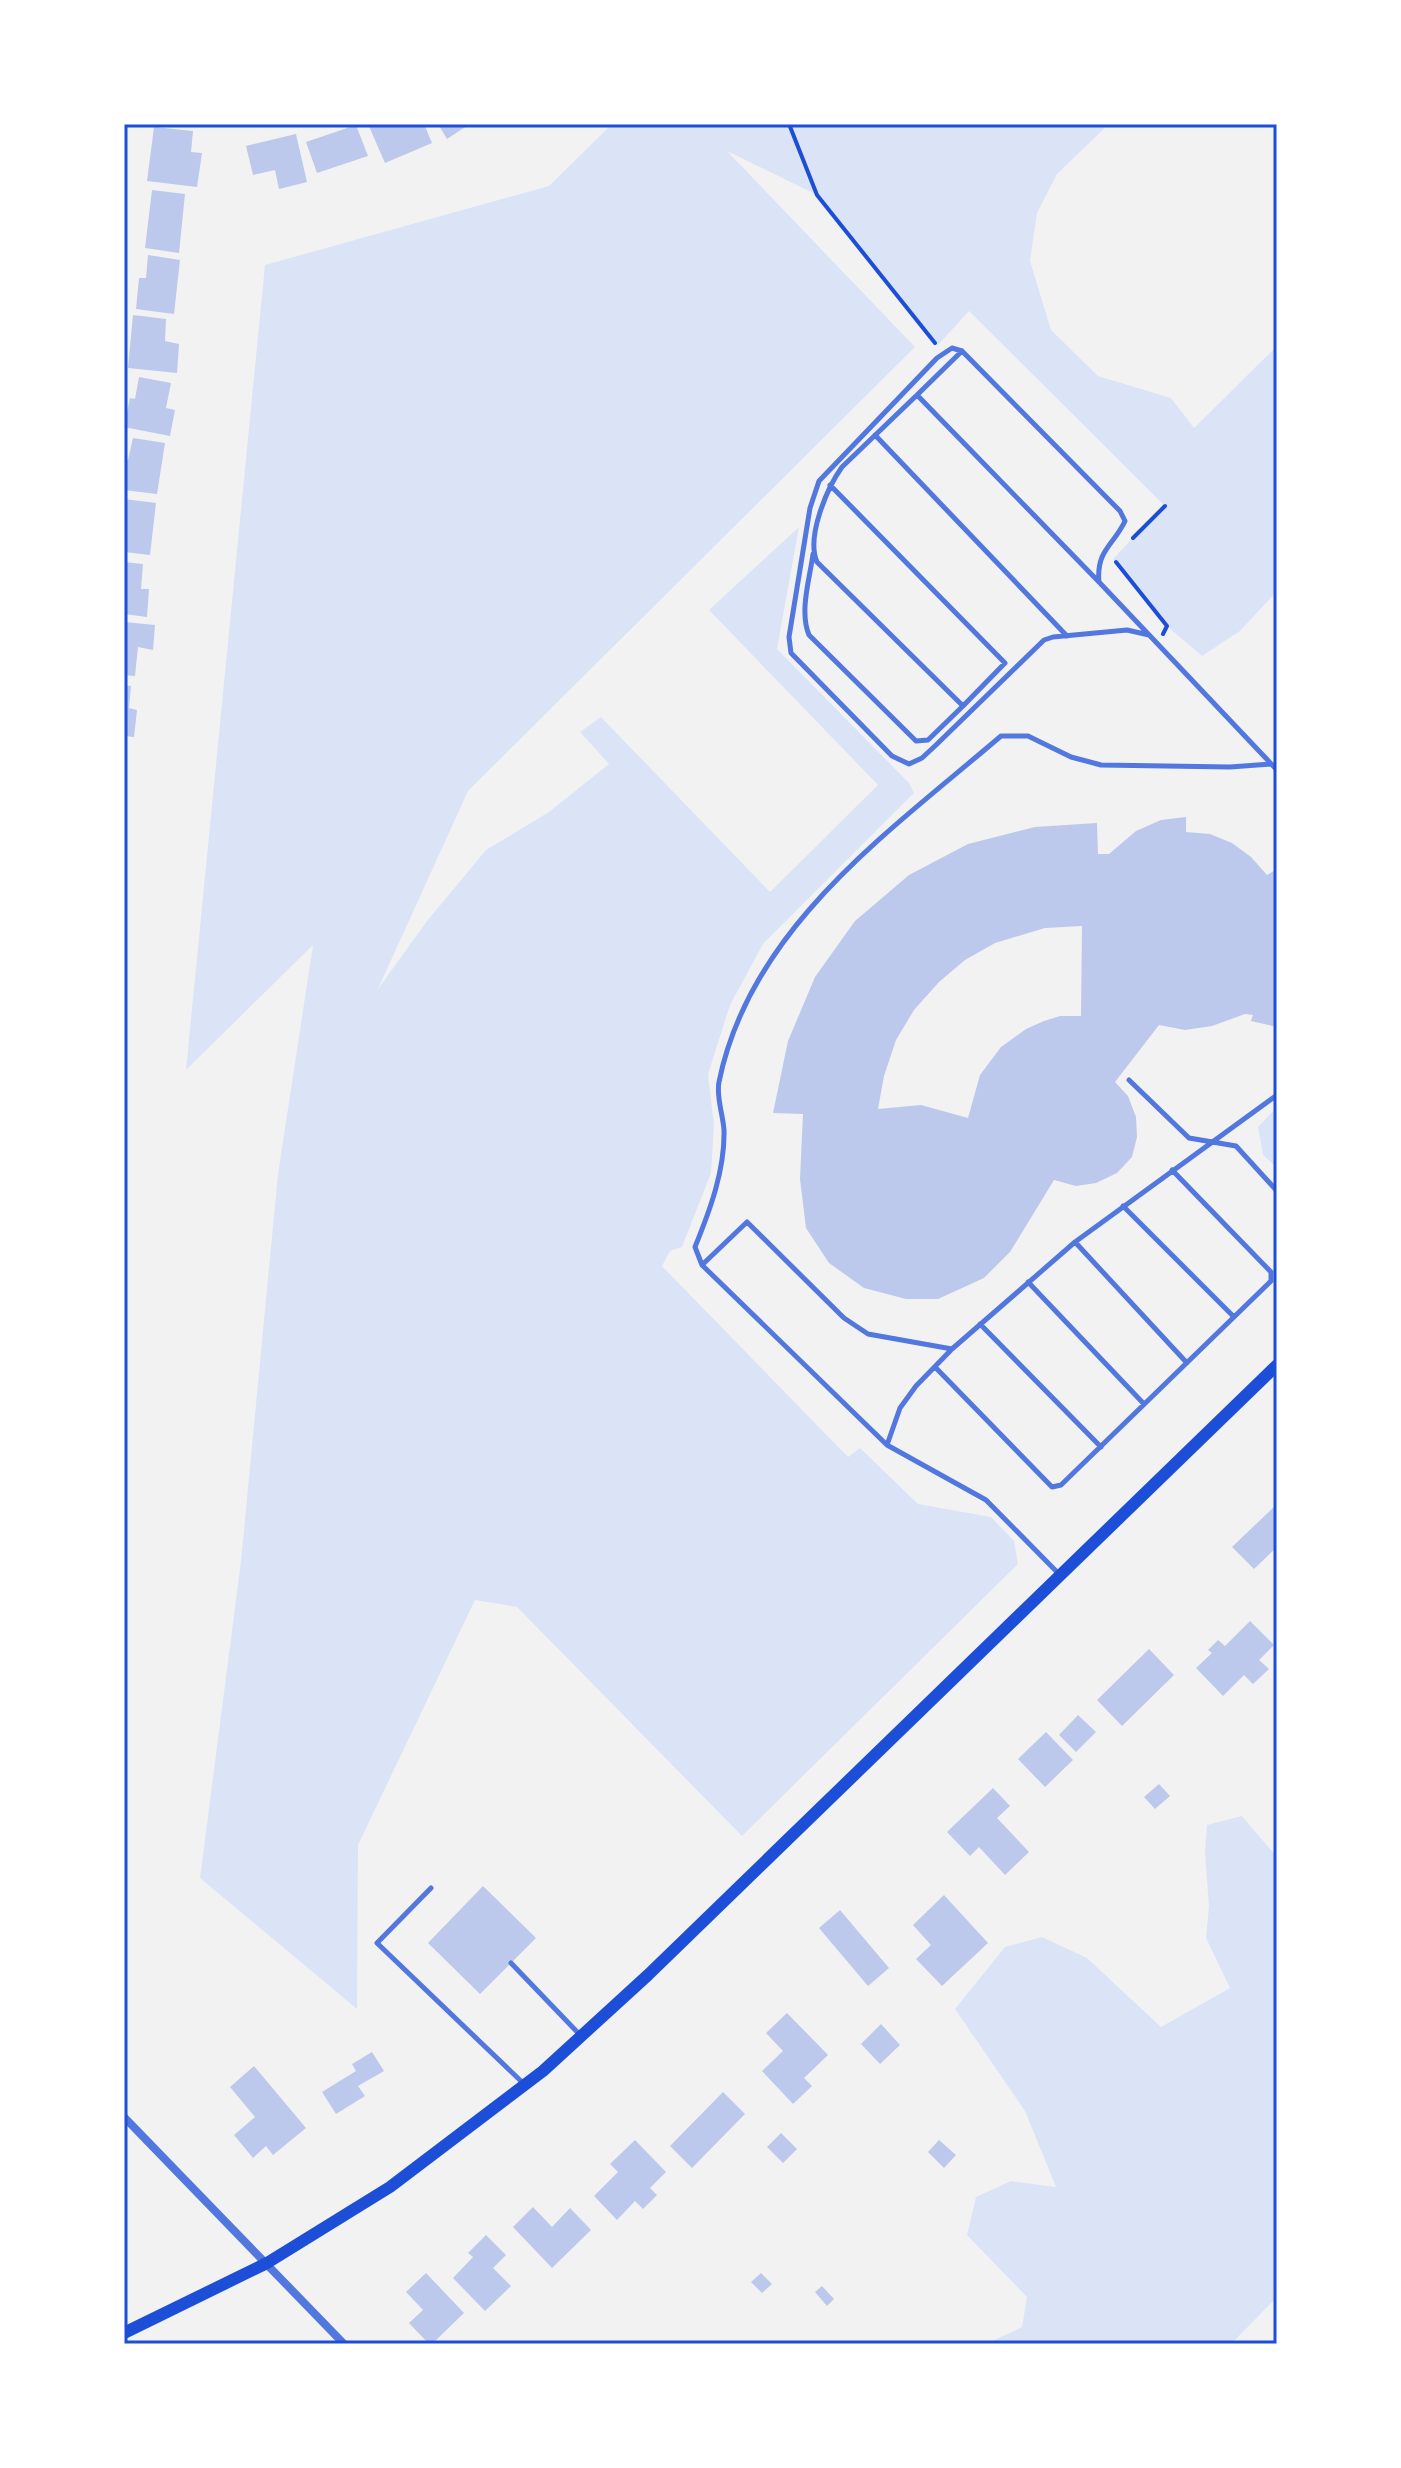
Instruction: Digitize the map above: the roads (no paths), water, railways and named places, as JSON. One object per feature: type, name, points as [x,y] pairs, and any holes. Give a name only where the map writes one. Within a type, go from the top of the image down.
[{"type":"main road","points":[[124,2333],[267,2263],[390,2187],[583,2037],[1277,1365]]},
{"type":"street","points":[[124,2117],[344,2344]]},
{"type":"lane","points":[[1099,582],[1098,571],[1105,547],[1120,532],[1125,521],[1120,511],[962,351],[952,348],[819,481],[805,537],[789,637],[791,653],[892,756],[909,764],[922,758],[1044,640],[1127,630],[1149,635]]},
{"type":"lane","points":[[830,485],[1005,663],[928,740],[916,741],[809,635],[805,625],[805,609],[820,516],[830,485],[842,467],[962,351]]},
{"type":"lane","points":[[917,395],[1277,770]]},
{"type":"lane","points":[[875,435],[1067,636]]},
{"type":"lane","points":[[813,553],[817,562],[963,706]]},
{"type":"lane","points":[[1060,1575],[986,1500],[887,1445],[702,1265],[695,1247],[710,1210],[721,1165],[724,1131],[718,1085],[735,1023],[758,977],[809,908],[891,829],[1001,736],[1028,736],[1071,757],[1101,765],[1230,767],[1271,764]]},
{"type":"lane","points":[[1129,1080],[1189,1138],[1236,1146],[1277,1191]]},
{"type":"lane","points":[[887,1445],[900,1408],[952,1349],[1075,1242],[1277,1095]]},
{"type":"lane","points":[[935,1367],[1052,1487],[1061,1485],[1271,1281],[1271,1272],[1172,1170]]},
{"type":"lane","points":[[1123,1206],[1234,1317]]},
{"type":"lane","points":[[702,1265],[747,1222],[844,1318],[868,1334],[952,1349]]},
{"type":"lane","points":[[1075,1242],[1187,1363]]},
{"type":"lane","points":[[1028,1282],[1144,1404]]},
{"type":"lane","points":[[980,1324],[1101,1447]]},
{"type":"lane","points":[[431,1888],[377,1943],[525,2085]]},
{"type":"lane","points":[[511,1963],[583,2037]]}]
